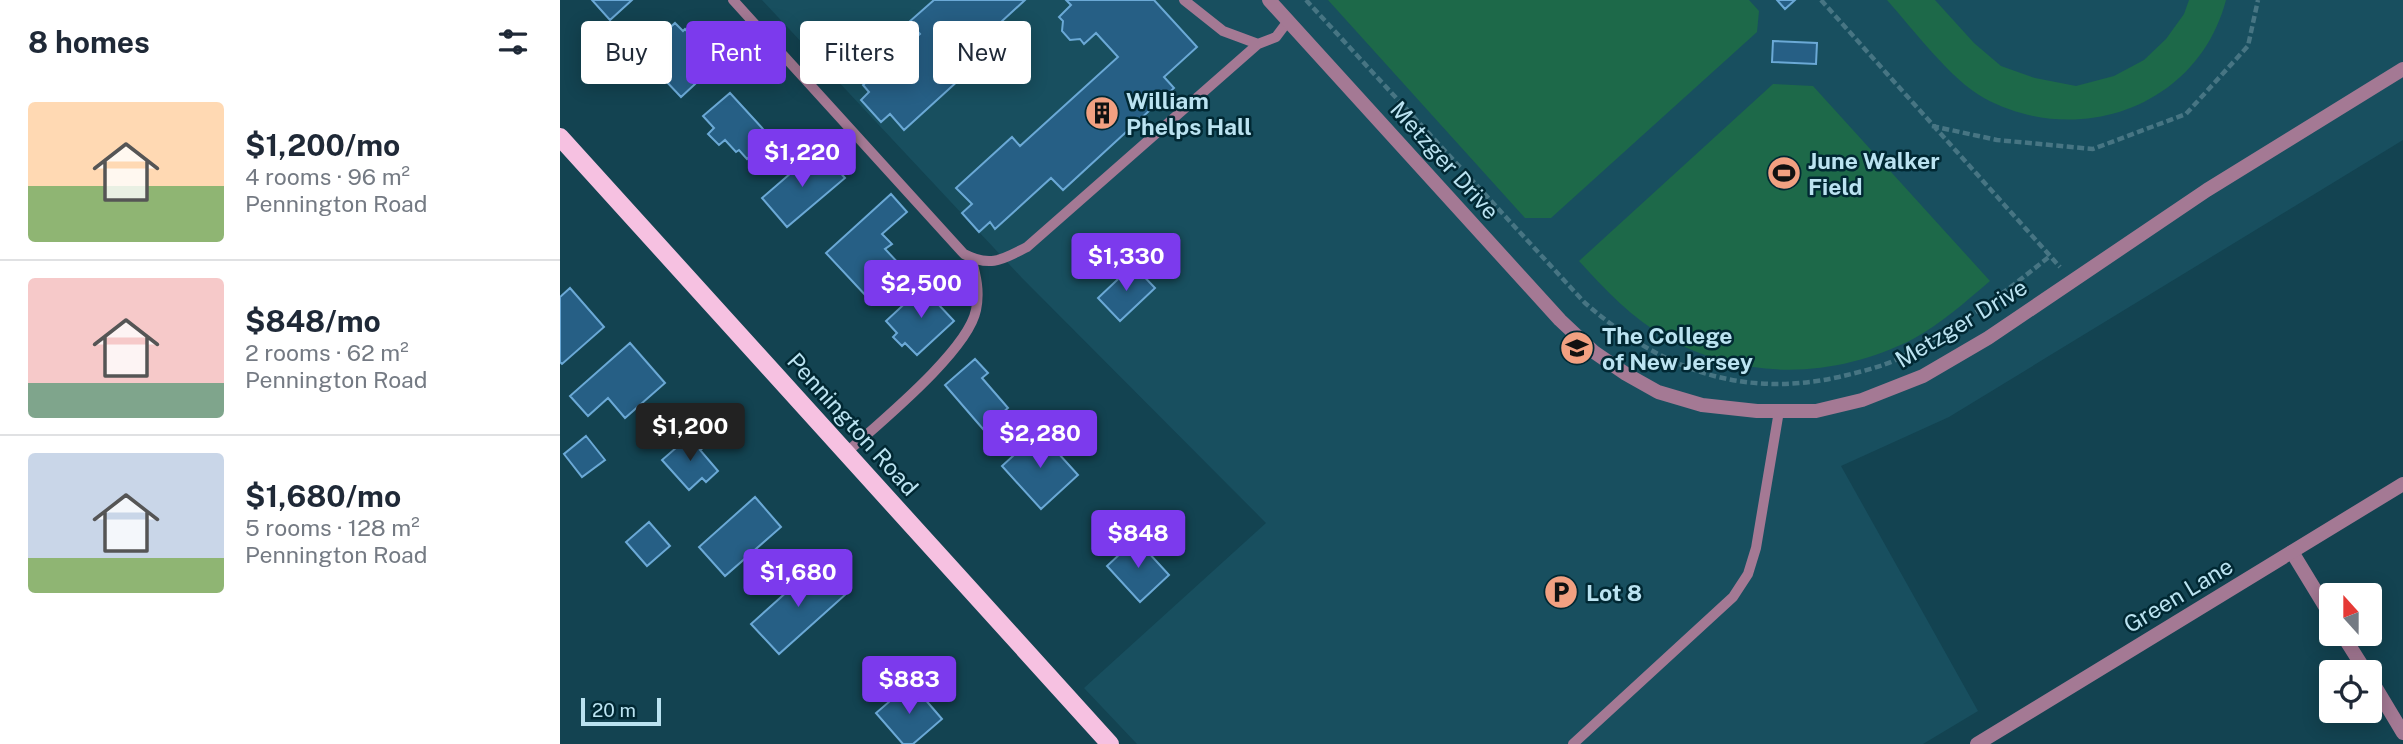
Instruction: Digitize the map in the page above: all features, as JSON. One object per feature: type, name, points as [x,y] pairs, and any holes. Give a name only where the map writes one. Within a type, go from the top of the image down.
[{"type":"main road","name":"Pennington Road","points":[[560,137],[1110,744]]},
{"type":"street","name":"Metzger Drive","points":[[1269,0],[1560,320],[1594,352],[1658,391],[1702,405],[1779,411],[1816,411],[1862,400],[1923,376],[1988,338],[2207,190],[2403,69]]},
{"type":"street","name":"Green Lane","points":[[1977,744],[2403,484]]},
{"type":"street","points":[[2292,552],[2319,596]]},
{"type":"street","points":[[2382,698],[2403,733]]},
{"type":"lane","points":[[733,0],[964,254],[978,261],[994,262],[1027,247],[1258,44],[1276,37],[1288,21]]},
{"type":"lane","points":[[1184,0],[1223,31],[1258,44]]},
{"type":"lane","points":[[846,453],[950,356],[967,335],[975,313],[979,286],[971,257]]},
{"type":"lane","points":[[1573,744],[1732,597],[1748,574],[1756,548],[1779,411]]},
{"type":"path","points":[[1306,0],[1585,303],[1616,329],[1655,354],[1696,371],[1735,381],[1776,383],[1817,382],[1859,372],[1898,359],[1943,334],[2005,292],[2050,257]]},
{"type":"path","points":[[1821,0],[2072,281]]},
{"type":"path","points":[[1932,126],[1997,140],[2093,149],[2186,114],[2248,46],[2258,0]]},
{"type":"shaded area","name":"The College of New Jersey","points":[[762,0],[2403,0],[2403,140],[1949,417],[1841,466],[1978,711],[1923,744],[1137,744],[1084,688],[1266,523],[1022,278],[841,84],[919,84],[919,21],[800,21],[800,41],[786,26],[786,21],[782,21]]},
{"type":"green space","points":[[1328,0],[1749,0],[1759,11],[1757,32],[1551,218],[1525,218]]},
{"type":"green space","points":[[1887,0],[1935,0],[1974,43],[2001,66],[2035,78],[2076,86],[2114,76],[2144,60],[2166,39],[2184,14],[2189,0],[2226,0],[2211,37],[2190,68],[2162,91],[2130,108],[2094,118],[2058,119],[2020,113],[1971,90],[1945,66]]},
{"type":"green space","name":"June Walker Field","points":[[1773,84],[1813,86],[1990,281],[1953,312],[1913,339],[1852,362],[1790,370],[1758,368],[1696,352],[1667,338],[1620,303],[1579,261]]},
{"type":"building","points":[[592,0],[632,0],[610,20]]},
{"type":"building","points":[[934,0],[1025,0],[1002,21],[933,21],[933,84],[955,84],[904,130],[890,114],[881,122],[861,100],[869,92],[864,84],[919,84],[919,21],[910,21]]},
{"type":"building","name":"William Phelps Hall","points":[[1066,0],[1154,0],[1197,47],[1164,77],[1174,88],[1063,190],[1051,178],[995,229],[990,222],[979,232],[962,213],[972,204],[956,188],[1012,137],[1020,146],[1118,57],[1096,33],[1084,44],[1080,39],[1070,40],[1062,31],[1063,21],[1059,17],[1071,5]]},
{"type":"building","points":[[1777,0],[1795,0],[1785,9]]},
{"type":"building","points":[[675,23],[683,31],[686,30],[686,84],[695,84],[681,97],[669,84],[672,84],[672,26]]},
{"type":"building","points":[[1773,41],[1817,43],[1816,64],[1772,62]]},
{"type":"building","points":[[730,93],[763,129],[760,131],[768,140],[747,159],[725,140],[719,145],[708,134],[714,128],[703,116]]},
{"type":"building","points":[[813,154],[825,167],[831,162],[845,178],[787,227],[762,198]]},
{"type":"building","points":[[891,194],[907,212],[882,234],[892,244],[885,249],[902,267],[868,298],[826,253]]},
{"type":"building","points":[[1133,265],[1155,288],[1120,321],[1098,298]]},
{"type":"building","points":[[935,281],[947,295],[938,304],[954,321],[917,355],[905,343],[902,346],[893,337],[897,333],[886,321],[913,296],[916,300]]},
{"type":"building","points":[[570,288],[604,327],[562,364],[560,297]]},
{"type":"building","points":[[630,343],[665,383],[625,418],[608,398],[588,416],[570,396]]},
{"type":"building","points":[[975,359],[988,373],[982,378],[1008,408],[983,429],[945,385]]},
{"type":"building","points":[[1039,432],[1078,475],[1041,509],[1002,466]]},
{"type":"building","points":[[691,435],[718,471],[706,482],[702,478],[689,490],[662,460]]},
{"type":"building","points":[[586,436],[605,460],[582,477],[564,454]]},
{"type":"building","points":[[755,497],[781,527],[725,576],[699,547]]},
{"type":"building","points":[[649,522],[670,546],[647,566],[626,542]]},
{"type":"building","points":[[1136,539],[1169,575],[1140,602],[1107,566]]},
{"type":"building","points":[[818,564],[846,594],[779,654],[751,624]]},
{"type":"building","points":[[911,683],[942,719],[913,744],[903,744],[876,713]]},
{"type":"place","name":"William Phelps Hall","points":[[1102,113]]},
{"type":"place","name":"June Walker Field","points":[[1784,173]]},
{"type":"place","name":"The College of New Jersey","points":[[1577,348]]},
{"type":"place","name":"Lot 8","points":[[1561,592]]}]
